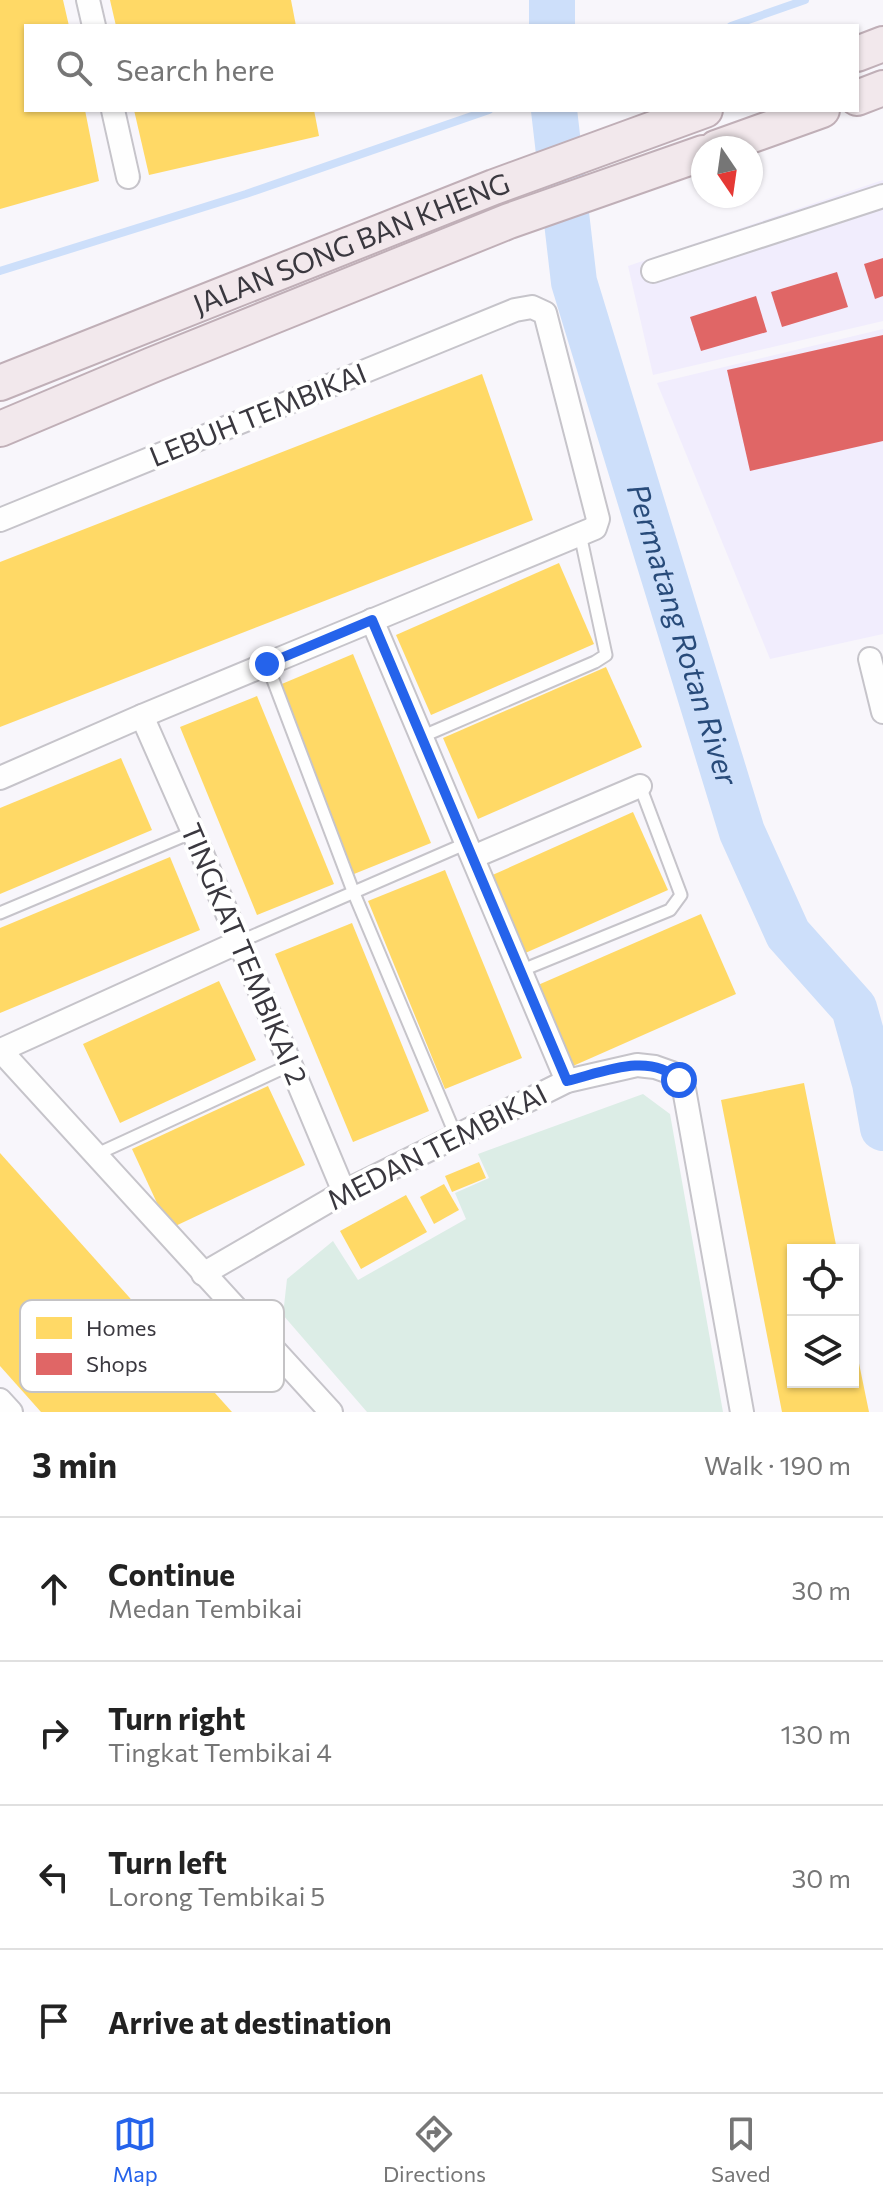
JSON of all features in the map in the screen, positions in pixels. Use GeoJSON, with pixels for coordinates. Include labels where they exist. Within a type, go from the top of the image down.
{"type":"FeatureCollection","features":[{"type":"Feature","properties":{"kind":"main road"},"geometry":{"type":"LineString","coordinates":[[859,53],[883,44]]}},
{"type":"Feature","properties":{"kind":"main road"},"geometry":{"type":"LineString","coordinates":[[859,97],[883,88]]}},
{"type":"Feature","properties":{"kind":"main road","name":"JALAN SONG BAN KHENG"},"geometry":{"type":"LineString","coordinates":[[0,383],[494,187],[700,112]]}},
{"type":"Feature","properties":{"kind":"main road"},"geometry":{"type":"LineString","coordinates":[[749,136],[816,112]]}},
{"type":"Feature","properties":{"kind":"main road","name":"JALAN SONG BAN KHENG"},"geometry":{"type":"LineString","coordinates":[[0,429],[509,221],[691,157]]}},
{"type":"Feature","properties":{"kind":"street"},"geometry":{"type":"LineString","coordinates":[[88,0],[94,24]]}},
{"type":"Feature","properties":{"kind":"street"},"geometry":{"type":"LineString","coordinates":[[113,112],[128,177]]}},
{"type":"Feature","properties":{"kind":"street"},"geometry":{"type":"LineString","coordinates":[[653,271],[883,196]]}},
{"type":"Feature","properties":{"kind":"street","name":"LEBUH TEMBIKAI"},"geometry":{"type":"LineString","coordinates":[[0,520],[515,310],[532,307],[545,313],[596,508],[598,519],[595,528],[580,534]]}},
{"type":"Feature","properties":{"kind":"street"},"geometry":{"type":"LineString","coordinates":[[0,778],[580,534]]}},
{"type":"Feature","properties":{"kind":"street"},"geometry":{"type":"LineString","coordinates":[[372,620],[567,1081]]}},
{"type":"Feature","properties":{"kind":"street"},"geometry":{"type":"LineString","coordinates":[[870,659],[883,712]]}},
{"type":"Feature","properties":{"kind":"street","name":"TINGKAT TEMBIKAI 2"},"geometry":{"type":"LineString","coordinates":[[142,716],[344,1192]]}},
{"type":"Feature","properties":{"kind":"street"},"geometry":{"type":"LineString","coordinates":[[470,850],[640,786]]}},
{"type":"Feature","properties":{"kind":"street"},"geometry":{"type":"LineString","coordinates":[[227,1300],[0,1050],[239,942]]}},
{"type":"Feature","properties":{"kind":"street","name":"MEDAN TEMBIKAI"},"geometry":{"type":"LineString","coordinates":[[203,1274],[344,1192],[567,1081],[637,1065],[655,1067],[672,1073],[684,1089],[742,1412]]}},
{"type":"Feature","properties":{"kind":"street"},"geometry":{"type":"LineString","coordinates":[[284,1361],[331,1412]]}},
{"type":"Feature","properties":{"kind":"street"},"geometry":{"type":"LineString","coordinates":[[0,1400],[11,1412]]}},
{"type":"Feature","properties":{"kind":"lane"},"geometry":{"type":"LineString","coordinates":[[421,737],[606,655],[580,534]]}},
{"type":"Feature","properties":{"kind":"lane"},"geometry":{"type":"LineString","coordinates":[[267,664],[353,891],[456,1136]]}},
{"type":"Feature","properties":{"kind":"lane"},"geometry":{"type":"LineString","coordinates":[[519,972],[670,910],[681,895],[640,786]]}},
{"type":"Feature","properties":{"kind":"lane"},"geometry":{"type":"LineString","coordinates":[[0,913],[193,832]]}},
{"type":"Feature","properties":{"kind":"lane"},"geometry":{"type":"LineString","coordinates":[[239,942],[353,891],[470,850]]}},
{"type":"Feature","properties":{"kind":"lane"},"geometry":{"type":"LineString","coordinates":[[95,1155],[290,1065]]}},
{"type":"Feature","properties":{"kind":"shaded area"},"geometry":{"type":"Polygon","coordinates":[[[883,180],[883,321],[653,375],[628,266],[883,180]]]}},
{"type":"Feature","properties":{"kind":"shaded area"},"geometry":{"type":"Polygon","coordinates":[[[883,329],[883,634],[770,659],[657,383],[883,329]]]}},
{"type":"Feature","properties":{"kind":"shaded area"},"geometry":{"type":"Polygon","coordinates":[[[643,1094],[670,1114],[723,1412],[367,1412],[284,1316],[287,1279],[333,1241],[358,1280],[466,1219],[455,1193],[489,1178],[478,1154],[643,1094]]]}},
{"type":"Feature","properties":{"kind":"building: Homes"},"geometry":{"type":"Polygon","coordinates":[[[0,0],[63,0],[69,24],[24,24],[24,112],[85,112],[99,181],[0,209],[0,0]]]}},
{"type":"Feature","properties":{"kind":"building: Homes"},"geometry":{"type":"Polygon","coordinates":[[[110,0],[291,0],[296,24],[116,24],[110,0]]]}},
{"type":"Feature","properties":{"kind":"building: Homes"},"geometry":{"type":"Polygon","coordinates":[[[134,112],[314,112],[319,136],[149,175],[134,112]]]}},
{"type":"Feature","properties":{"kind":"building: Homes"},"geometry":{"type":"Polygon","coordinates":[[[482,374],[533,520],[0,727],[0,562],[482,374]]]}},
{"type":"Feature","properties":{"kind":"building: Homes"},"geometry":{"type":"Polygon","coordinates":[[[559,563],[594,644],[431,715],[396,635],[559,563]]]}},
{"type":"Feature","properties":{"kind":"building: Homes"},"geometry":{"type":"Polygon","coordinates":[[[353,654],[431,843],[354,874],[277,686],[353,654]]]}},
{"type":"Feature","properties":{"kind":"building: Homes"},"geometry":{"type":"Polygon","coordinates":[[[606,667],[642,747],[478,819],[443,738],[606,667]]]}},
{"type":"Feature","properties":{"kind":"building: Homes"},"geometry":{"type":"Polygon","coordinates":[[[257,696],[334,884],[257,915],[180,727],[257,696]]]}},
{"type":"Feature","properties":{"kind":"building: Homes"},"geometry":{"type":"Polygon","coordinates":[[[121,758],[152,830],[0,894],[0,808],[121,758]]]}},
{"type":"Feature","properties":{"kind":"building: Homes"},"geometry":{"type":"Polygon","coordinates":[[[633,812],[668,890],[523,954],[488,877],[633,812]]]}},
{"type":"Feature","properties":{"kind":"building: Homes"},"geometry":{"type":"Polygon","coordinates":[[[170,857],[200,930],[0,1013],[0,928],[170,857]]]}},
{"type":"Feature","properties":{"kind":"building: Homes"},"geometry":{"type":"Polygon","coordinates":[[[445,870],[522,1058],[445,1089],[368,901],[445,870]]]}},
{"type":"Feature","properties":{"kind":"building: Homes"},"geometry":{"type":"Polygon","coordinates":[[[701,914],[736,994],[573,1066],[538,985],[701,914]]]}},
{"type":"Feature","properties":{"kind":"building: Homes"},"geometry":{"type":"Polygon","coordinates":[[[352,923],[429,1111],[353,1142],[275,954],[352,923]]]}},
{"type":"Feature","properties":{"kind":"building: Homes"},"geometry":{"type":"Polygon","coordinates":[[[219,981],[256,1060],[120,1123],[83,1044],[219,981]]]}},
{"type":"Feature","properties":{"kind":"building: Homes"},"geometry":{"type":"Polygon","coordinates":[[[804,1083],[836,1244],[787,1244],[787,1388],[859,1388],[859,1363],[869,1412],[782,1412],[721,1100],[804,1083]]]}},
{"type":"Feature","properties":{"kind":"building: Homes"},"geometry":{"type":"Polygon","coordinates":[[[268,1086],[305,1165],[169,1229],[132,1149],[268,1086]]]}},
{"type":"Feature","properties":{"kind":"building: Homes"},"geometry":{"type":"Polygon","coordinates":[[[0,1153],[132,1300],[20,1300],[20,1388],[0,1366],[0,1153]]]}},
{"type":"Feature","properties":{"kind":"building: Homes"},"geometry":{"type":"Polygon","coordinates":[[[479,1162],[486,1178],[452,1192],[445,1176],[479,1162]]]}},
{"type":"Feature","properties":{"kind":"building: Homes"},"geometry":{"type":"Polygon","coordinates":[[[444,1184],[459,1210],[434,1224],[420,1197],[444,1184]]]}},
{"type":"Feature","properties":{"kind":"building: Homes"},"geometry":{"type":"Polygon","coordinates":[[[406,1195],[427,1232],[361,1269],[340,1231],[406,1195]]]}},
{"type":"Feature","properties":{"kind":"building: Homes"},"geometry":{"type":"Polygon","coordinates":[[[23,1392],[214,1392],[232,1412],[41,1412],[23,1392]]]}},
{"type":"Feature","properties":{"kind":"building: Shops"},"geometry":{"type":"Polygon","coordinates":[[[883,258],[883,296],[875,299],[864,264],[883,258]]]}},
{"type":"Feature","properties":{"kind":"building: Shops"},"geometry":{"type":"Polygon","coordinates":[[[837,272],[848,307],[782,327],[771,292],[837,272]]]}},
{"type":"Feature","properties":{"kind":"building: Shops"},"geometry":{"type":"Polygon","coordinates":[[[756,296],[767,332],[701,351],[690,317],[756,296]]]}},
{"type":"Feature","properties":{"kind":"building: Shops"},"geometry":{"type":"Polygon","coordinates":[[[883,335],[883,441],[750,471],[727,370],[883,335]]]}},
{"type":"Feature","properties":{"kind":"waterway","name":"Permatang Rotan River"},"geometry":{"type":"LineString","coordinates":[[552,0],[552,24]]}},
{"type":"Feature","properties":{"kind":"waterway"},"geometry":{"type":"LineString","coordinates":[[737,24],[805,0]]}},
{"type":"Feature","properties":{"kind":"waterway"},"geometry":{"type":"LineString","coordinates":[[0,271],[246,194],[483,112]]}},
{"type":"Feature","properties":{"kind":"waterway","name":"Permatang Rotan River"},"geometry":{"type":"LineString","coordinates":[[554,112],[574,282],[742,832],[788,934],[854,1008],[875,1083],[883,1128]]}},
{"type":"Feature","properties":{"kind":"route"},"geometry":{"type":"LineString","coordinates":[[267,664],[372,620],[567,1081],[637,1065],[663,1069],[679,1080]]}}]}
